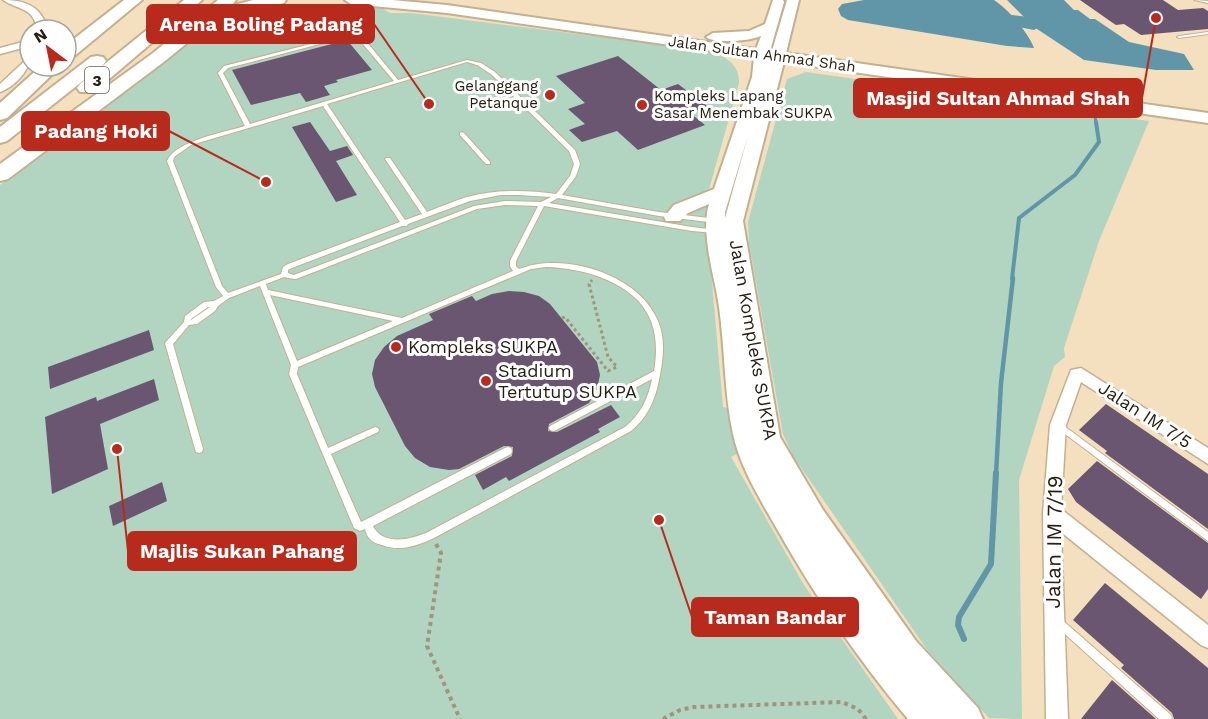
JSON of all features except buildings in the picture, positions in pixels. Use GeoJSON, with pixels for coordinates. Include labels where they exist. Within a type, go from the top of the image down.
{"type":"FeatureCollection","features":[{"type":"Feature","properties":{"kind":"highway"},"geometry":{"type":"LineString","coordinates":[[106,22],[116,8],[117,0]]}},
{"type":"Feature","properties":{"kind":"highway"},"geometry":{"type":"LineString","coordinates":[[78,44],[134,0]]}},
{"type":"Feature","properties":{"kind":"highway","name":"3"},"geometry":{"type":"LineString","coordinates":[[0,137],[173,0]]}},
{"type":"Feature","properties":{"kind":"highway","name":"3"},"geometry":{"type":"LineString","coordinates":[[0,159],[194,0]]}},
{"type":"Feature","properties":{"kind":"highway"},"geometry":{"type":"LineString","coordinates":[[0,174],[192,32],[228,0]]}},
{"type":"Feature","properties":{"kind":"highway"},"geometry":{"type":"LineString","coordinates":[[192,32],[242,6],[278,0]]}},
{"type":"Feature","properties":{"kind":"highway"},"geometry":{"type":"LineString","coordinates":[[0,114],[39,78]]}},
{"type":"Feature","properties":{"kind":"main road","name":"Jalan Sultan Ahmad Shah"},"geometry":{"type":"LineString","coordinates":[[351,0],[447,9],[1208,105]]}},
{"type":"Feature","properties":{"kind":"main road","name":"Jalan Sultan Ahmad Shah"},"geometry":{"type":"LineString","coordinates":[[434,0],[514,7],[705,41]]}},
{"type":"Feature","properties":{"kind":"main road"},"geometry":{"type":"LineString","coordinates":[[772,51],[771,26],[779,0]]}},
{"type":"Feature","properties":{"kind":"main road"},"geometry":{"type":"LineString","coordinates":[[772,51],[787,29],[793,0]]}},
{"type":"Feature","properties":{"kind":"main road"},"geometry":{"type":"LineString","coordinates":[[705,41],[757,34],[771,26]]}},
{"type":"Feature","properties":{"kind":"main road"},"geometry":{"type":"LineString","coordinates":[[787,29],[797,40]]}},
{"type":"Feature","properties":{"kind":"main road"},"geometry":{"type":"LineString","coordinates":[[705,41],[742,60],[765,83],[789,69],[800,66],[848,61]]}},
{"type":"Feature","properties":{"kind":"main road"},"geometry":{"type":"LineString","coordinates":[[819,48],[848,61]]}},
{"type":"Feature","properties":{"kind":"main road","name":"Jalan Kompleks SUKPA"},"geometry":{"type":"LineString","coordinates":[[772,51],[725,226],[746,288],[768,437],[772,448],[814,519],[905,651],[968,719]]}},
{"type":"Feature","properties":{"kind":"main road","name":"Jalan Sultan Ahmad Shah"},"geometry":{"type":"LineString","coordinates":[[848,61],[1208,118]]}},
{"type":"Feature","properties":{"kind":"main road","name":"Jalan Kompleks SUKPA"},"geometry":{"type":"LineString","coordinates":[[765,83],[721,193],[729,309],[745,433],[752,456],[775,501],[816,571],[879,661],[928,719]]}},
{"type":"Feature","properties":{"kind":"main road"},"geometry":{"type":"LineString","coordinates":[[673,217],[681,209],[721,193]]}},
{"type":"Feature","properties":{"kind":"street"},"geometry":{"type":"LineString","coordinates":[[7,0],[31,8],[39,18]]}},
{"type":"Feature","properties":{"kind":"street"},"geometry":{"type":"LineString","coordinates":[[0,51],[18,46]]}},
{"type":"Feature","properties":{"kind":"street"},"geometry":{"type":"LineString","coordinates":[[0,89],[18,74]]}},
{"type":"Feature","properties":{"kind":"street","name":"Jalan IM 7/19"},"geometry":{"type":"LineString","coordinates":[[1057,719],[1052,513],[1058,426],[1076,374],[1081,374]]}},
{"type":"Feature","properties":{"kind":"street","name":"Jalan IM 7/5"},"geometry":{"type":"LineString","coordinates":[[1081,374],[1208,457]]}},
{"type":"Feature","properties":{"kind":"street"},"geometry":{"type":"LineString","coordinates":[[1052,513],[1205,629]]}},
{"type":"Feature","properties":{"kind":"lane"},"geometry":{"type":"LineString","coordinates":[[1196,0],[1208,2]]}},
{"type":"Feature","properties":{"kind":"lane"},"geometry":{"type":"LineString","coordinates":[[1179,37],[1208,33]]}},
{"type":"Feature","properties":{"kind":"lane"},"geometry":{"type":"LineString","coordinates":[[248,126],[220,73],[226,66],[354,34],[359,36],[397,82]]}},
{"type":"Feature","properties":{"kind":"lane"},"geometry":{"type":"LineString","coordinates":[[227,296],[219,287],[170,158],[175,152],[189,144],[461,62],[474,62],[487,69],[574,154],[576,170],[558,196],[542,204],[513,261],[517,272]]}},
{"type":"Feature","properties":{"kind":"lane"},"geometry":{"type":"LineString","coordinates":[[324,104],[410,232]]}},
{"type":"Feature","properties":{"kind":"lane"},"geometry":{"type":"LineString","coordinates":[[462,134],[488,163]]}},
{"type":"Feature","properties":{"kind":"lane"},"geometry":{"type":"LineString","coordinates":[[388,159],[426,214]]}},
{"type":"Feature","properties":{"kind":"lane"},"geometry":{"type":"LineString","coordinates":[[284,275],[285,269],[290,266],[426,214],[468,199],[499,193],[558,196],[725,226]]}},
{"type":"Feature","properties":{"kind":"lane"},"geometry":{"type":"LineString","coordinates":[[199,449],[168,347],[173,336],[187,323],[194,322],[227,296],[284,275],[294,277],[485,205],[542,204],[692,229],[725,226]]}},
{"type":"Feature","properties":{"kind":"lane"},"geometry":{"type":"LineString","coordinates":[[295,365],[537,265],[570,266],[597,273],[632,292],[649,309],[658,329],[660,347],[657,373],[646,410],[628,429],[414,543],[392,544],[373,536],[367,524]]}},
{"type":"Feature","properties":{"kind":"lane"},"geometry":{"type":"LineString","coordinates":[[262,283],[295,365],[293,374],[357,525],[360,527],[367,524],[508,451]]}},
{"type":"Feature","properties":{"kind":"lane"},"geometry":{"type":"LineString","coordinates":[[266,292],[402,320]]}},
{"type":"Feature","properties":{"kind":"lane"},"geometry":{"type":"LineString","coordinates":[[553,428],[657,373]]}},
{"type":"Feature","properties":{"kind":"lane"},"geometry":{"type":"LineString","coordinates":[[1058,426],[1208,537]]}},
{"type":"Feature","properties":{"kind":"lane"},"geometry":{"type":"LineString","coordinates":[[326,453],[375,430]]}},
{"type":"Feature","properties":{"kind":"lane"},"geometry":{"type":"LineString","coordinates":[[1053,617],[1167,719]]}},
{"type":"Feature","properties":{"kind":"path"},"geometry":{"type":"LineString","coordinates":[[562,318],[565,317],[608,371],[617,367],[608,357],[589,284]]}},
{"type":"Feature","properties":{"kind":"path"},"geometry":{"type":"LineString","coordinates":[[431,535],[441,553],[427,646],[460,719]]}},
{"type":"Feature","properties":{"kind":"path"},"geometry":{"type":"LineString","coordinates":[[663,719],[680,710],[694,707],[842,702],[858,709],[866,719]]}},
{"type":"Feature","properties":{"kind":"green space","name":"Kompleks SUKPA"},"geometry":{"type":"Polygon","coordinates":[[[296,4],[380,7],[390,13],[411,13],[706,50],[724,57],[733,65],[739,76],[739,83],[708,193],[706,215],[723,407],[735,410],[740,452],[731,457],[804,585],[898,719],[0,719],[0,185],[216,23],[255,8],[296,4]]]}},
{"type":"Feature","properties":{"kind":"green space"},"geometry":{"type":"Polygon","coordinates":[[[806,72],[1149,121],[1099,241],[1064,348],[1065,357],[1054,366],[1019,480],[1022,719],[989,718],[928,651],[793,456],[783,434],[749,243],[748,222],[787,79],[806,72]]]}},
{"type":"Feature","properties":{"kind":"water"},"geometry":{"type":"Polygon","coordinates":[[[864,0],[994,0],[1017,21],[1034,48],[1007,46],[848,20],[841,16],[838,9],[842,4],[864,0]]]}},
{"type":"Feature","properties":{"kind":"water"},"geometry":{"type":"Polygon","coordinates":[[[1007,0],[1064,0],[1074,10],[1078,10],[1090,19],[1095,19],[1129,42],[1184,54],[1194,70],[1156,70],[1084,60],[1034,27],[1007,0]]]}},
{"type":"Feature","properties":{"kind":"waterway"},"geometry":{"type":"LineString","coordinates":[[1012,18],[1026,19],[1034,27],[1017,24],[1012,18]]}},
{"type":"Feature","properties":{"kind":"waterway"},"geometry":{"type":"LineString","coordinates":[[1095,116],[1096,124]]}},
{"type":"Feature","properties":{"kind":"waterway"},"geometry":{"type":"LineString","coordinates":[[1012,279],[1019,218],[1075,175],[1099,142],[1096,122]]}},
{"type":"Feature","properties":{"kind":"waterway"},"geometry":{"type":"LineString","coordinates":[[996,474],[1001,383],[1013,278]]}},
{"type":"Feature","properties":{"kind":"waterway"},"geometry":{"type":"LineString","coordinates":[[964,639],[958,625],[959,617],[991,564],[996,473]]}},
{"type":"Feature","properties":{"kind":"place","name":"Masjid Sultan Ahmad Shah"},"geometry":{"type":"Point","coordinates":[1156,18]}},
{"type":"Feature","properties":{"kind":"place","name":"Gelanggang Petanque"},"geometry":{"type":"Point","coordinates":[550,95]}},
{"type":"Feature","properties":{"kind":"place","name":"Arena Boling Padang"},"geometry":{"type":"Point","coordinates":[429,104]}},
{"type":"Feature","properties":{"kind":"place","name":"Kompleks Lapang Sasar Menembak SUKPA"},"geometry":{"type":"Point","coordinates":[642,105]}},
{"type":"Feature","properties":{"kind":"place","name":"Padang Hoki"},"geometry":{"type":"Point","coordinates":[266,182]}},
{"type":"Feature","properties":{"kind":"place","name":"Kompleks SUKPA"},"geometry":{"type":"Point","coordinates":[396,347]}},
{"type":"Feature","properties":{"kind":"place","name":"Stadium Tertutup SUKPA"},"geometry":{"type":"Point","coordinates":[486,381]}},
{"type":"Feature","properties":{"kind":"place","name":"Majlis Sukan Pahang"},"geometry":{"type":"Point","coordinates":[117,449]}},
{"type":"Feature","properties":{"kind":"place","name":"Taman Bandar"},"geometry":{"type":"Point","coordinates":[659,520]}}]}
